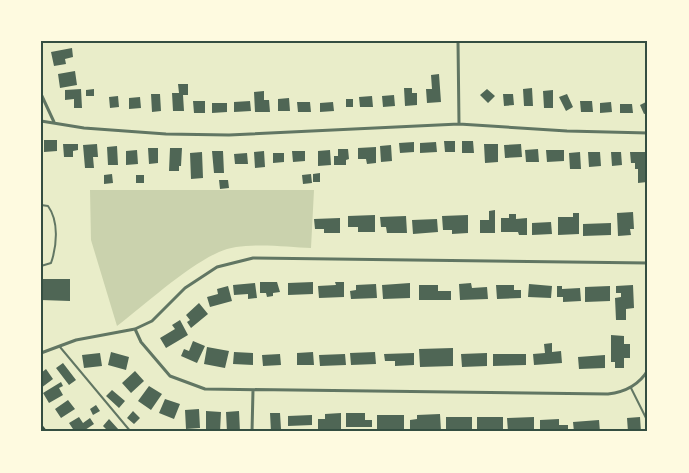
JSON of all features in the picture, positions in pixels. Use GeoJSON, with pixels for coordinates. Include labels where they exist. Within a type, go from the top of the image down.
{"type":"FeatureCollection","features":[{"type":"Feature","properties":{"kind":"main road"},"geometry":{"type":"LineString","coordinates":[[41,427],[45,432]]}},
{"type":"Feature","properties":{"kind":"street"},"geometry":{"type":"LineString","coordinates":[[458,41],[459,124]]}},
{"type":"Feature","properties":{"kind":"street"},"geometry":{"type":"LineString","coordinates":[[41,94],[54,123]]}},
{"type":"Feature","properties":{"kind":"street"},"geometry":{"type":"LineString","coordinates":[[41,121],[84,128],[166,134],[229,135],[459,124],[567,131],[648,133]]}},
{"type":"Feature","properties":{"kind":"street"},"geometry":{"type":"LineString","coordinates":[[41,353],[76,340],[136,329],[152,321],[185,288],[217,267],[253,258],[648,263]]}},
{"type":"Feature","properties":{"kind":"street"},"geometry":{"type":"LineString","coordinates":[[136,329],[141,342],[170,376],[205,389],[599,394],[620,393],[631,388],[643,378],[648,370]]}},
{"type":"Feature","properties":{"kind":"street"},"geometry":{"type":"LineString","coordinates":[[252,390],[252,432]]}},
{"type":"Feature","properties":{"kind":"lane"},"geometry":{"type":"LineString","coordinates":[[41,205],[48,206],[54,214],[55,250],[50,263],[41,266]]}},
{"type":"Feature","properties":{"kind":"lane"},"geometry":{"type":"LineString","coordinates":[[59,345],[131,432]]}},
{"type":"Feature","properties":{"kind":"lane"},"geometry":{"type":"LineString","coordinates":[[631,388],[648,422]]}},
{"type":"Feature","properties":{"kind":"green space"},"geometry":{"type":"Polygon","coordinates":[[[90,190],[314,190],[311,248],[252,246],[219,252],[180,276],[117,326],[91,240],[90,190]]]}},
{"type":"Feature","properties":{"kind":"building"},"geometry":{"type":"Polygon","coordinates":[[[72,48],[73,57],[65,59],[66,64],[54,66],[51,52],[72,48]]]}},
{"type":"Feature","properties":{"kind":"building"},"geometry":{"type":"Polygon","coordinates":[[[75,71],[77,85],[60,88],[58,74],[75,71]]]}},
{"type":"Feature","properties":{"kind":"building"},"geometry":{"type":"Polygon","coordinates":[[[439,74],[441,102],[427,103],[426,89],[432,89],[431,75],[439,74]]]}},
{"type":"Feature","properties":{"kind":"building"},"geometry":{"type":"Polygon","coordinates":[[[178,84],[188,84],[188,95],[183,95],[184,111],[173,111],[172,93],[179,93],[178,84]]]}},
{"type":"Feature","properties":{"kind":"building"},"geometry":{"type":"Polygon","coordinates":[[[404,88],[412,88],[412,93],[417,93],[417,105],[405,106],[404,88]]]}},
{"type":"Feature","properties":{"kind":"building"},"geometry":{"type":"Polygon","coordinates":[[[532,88],[533,106],[524,106],[523,89],[532,88]]]}},
{"type":"Feature","properties":{"kind":"building"},"geometry":{"type":"Polygon","coordinates":[[[81,89],[82,108],[74,108],[74,99],[65,100],[65,90],[81,89]]]}},
{"type":"Feature","properties":{"kind":"building"},"geometry":{"type":"Polygon","coordinates":[[[94,89],[94,96],[86,96],[86,90],[94,89]]]}},
{"type":"Feature","properties":{"kind":"building"},"geometry":{"type":"Polygon","coordinates":[[[487,89],[495,96],[488,103],[480,95],[487,89]]]}},
{"type":"Feature","properties":{"kind":"building"},"geometry":{"type":"Polygon","coordinates":[[[553,90],[553,108],[544,108],[543,91],[553,90]]]}},
{"type":"Feature","properties":{"kind":"building"},"geometry":{"type":"Polygon","coordinates":[[[264,91],[264,100],[269,100],[270,112],[255,112],[254,92],[264,91]]]}},
{"type":"Feature","properties":{"kind":"building"},"geometry":{"type":"Polygon","coordinates":[[[151,94],[160,94],[161,111],[152,112],[151,94]]]}},
{"type":"Feature","properties":{"kind":"building"},"geometry":{"type":"Polygon","coordinates":[[[503,94],[513,94],[514,105],[504,106],[503,94]]]}},
{"type":"Feature","properties":{"kind":"building"},"geometry":{"type":"Polygon","coordinates":[[[567,94],[573,107],[566,111],[559,97],[567,94]]]}},
{"type":"Feature","properties":{"kind":"building"},"geometry":{"type":"Polygon","coordinates":[[[394,95],[395,106],[383,107],[382,96],[394,95]]]}},
{"type":"Feature","properties":{"kind":"building"},"geometry":{"type":"Polygon","coordinates":[[[118,96],[119,107],[110,108],[109,97],[118,96]]]}},
{"type":"Feature","properties":{"kind":"building"},"geometry":{"type":"Polygon","coordinates":[[[372,96],[373,107],[360,107],[359,97],[372,96]]]}},
{"type":"Feature","properties":{"kind":"building"},"geometry":{"type":"Polygon","coordinates":[[[140,97],[141,108],[129,109],[129,98],[140,97]]]}},
{"type":"Feature","properties":{"kind":"building"},"geometry":{"type":"Polygon","coordinates":[[[289,98],[290,111],[278,111],[278,99],[289,98]]]}},
{"type":"Feature","properties":{"kind":"building"},"geometry":{"type":"Polygon","coordinates":[[[346,99],[353,99],[353,107],[346,107],[346,99]]]}},
{"type":"Feature","properties":{"kind":"building"},"geometry":{"type":"Polygon","coordinates":[[[193,101],[205,101],[205,113],[194,113],[193,101]]]}},
{"type":"Feature","properties":{"kind":"building"},"geometry":{"type":"Polygon","coordinates":[[[250,101],[251,111],[234,112],[234,102],[250,101]]]}},
{"type":"Feature","properties":{"kind":"building"},"geometry":{"type":"Polygon","coordinates":[[[580,101],[592,101],[593,112],[581,112],[580,101]]]}},
{"type":"Feature","properties":{"kind":"building"},"geometry":{"type":"Polygon","coordinates":[[[648,101],[648,113],[644,114],[640,105],[648,101]]]}},
{"type":"Feature","properties":{"kind":"building"},"geometry":{"type":"Polygon","coordinates":[[[297,102],[310,102],[311,112],[298,112],[297,102]]]}},
{"type":"Feature","properties":{"kind":"building"},"geometry":{"type":"Polygon","coordinates":[[[333,102],[334,111],[320,112],[320,103],[333,102]]]}},
{"type":"Feature","properties":{"kind":"building"},"geometry":{"type":"Polygon","coordinates":[[[611,102],[612,112],[600,113],[600,103],[611,102]]]}},
{"type":"Feature","properties":{"kind":"building"},"geometry":{"type":"Polygon","coordinates":[[[212,103],[227,103],[227,112],[212,113],[212,103]]]}},
{"type":"Feature","properties":{"kind":"building"},"geometry":{"type":"Polygon","coordinates":[[[620,104],[632,104],[633,113],[620,113],[620,104]]]}},
{"type":"Feature","properties":{"kind":"building"},"geometry":{"type":"Polygon","coordinates":[[[44,140],[57,140],[57,151],[44,152],[44,140]]]}},
{"type":"Feature","properties":{"kind":"building"},"geometry":{"type":"Polygon","coordinates":[[[444,141],[455,141],[455,152],[445,152],[444,141]]]}},
{"type":"Feature","properties":{"kind":"building"},"geometry":{"type":"Polygon","coordinates":[[[462,141],[473,141],[474,153],[462,153],[462,141]]]}},
{"type":"Feature","properties":{"kind":"building"},"geometry":{"type":"Polygon","coordinates":[[[414,142],[414,152],[400,153],[399,143],[414,142]]]}},
{"type":"Feature","properties":{"kind":"building"},"geometry":{"type":"Polygon","coordinates":[[[436,142],[437,152],[420,153],[420,143],[436,142]]]}},
{"type":"Feature","properties":{"kind":"building"},"geometry":{"type":"Polygon","coordinates":[[[63,144],[78,144],[78,150],[73,151],[73,157],[64,157],[63,144]]]}},
{"type":"Feature","properties":{"kind":"building"},"geometry":{"type":"Polygon","coordinates":[[[97,144],[98,157],[93,157],[94,168],[85,168],[83,145],[97,144]]]}},
{"type":"Feature","properties":{"kind":"building"},"geometry":{"type":"Polygon","coordinates":[[[484,144],[498,144],[498,162],[485,163],[484,144]]]}},
{"type":"Feature","properties":{"kind":"building"},"geometry":{"type":"Polygon","coordinates":[[[521,144],[522,157],[505,158],[504,145],[521,144]]]}},
{"type":"Feature","properties":{"kind":"building"},"geometry":{"type":"Polygon","coordinates":[[[391,145],[392,161],[381,162],[380,146],[391,145]]]}},
{"type":"Feature","properties":{"kind":"building"},"geometry":{"type":"Polygon","coordinates":[[[117,146],[118,165],[108,165],[107,147],[117,146]]]}},
{"type":"Feature","properties":{"kind":"building"},"geometry":{"type":"Polygon","coordinates":[[[376,147],[376,163],[367,164],[366,159],[358,159],[358,148],[376,147]]]}},
{"type":"Feature","properties":{"kind":"building"},"geometry":{"type":"Polygon","coordinates":[[[148,148],[158,148],[158,163],[149,164],[148,148]]]}},
{"type":"Feature","properties":{"kind":"building"},"geometry":{"type":"Polygon","coordinates":[[[170,148],[182,148],[179,171],[169,171],[170,148]]]}},
{"type":"Feature","properties":{"kind":"building"},"geometry":{"type":"Polygon","coordinates":[[[338,149],[348,149],[349,159],[346,160],[346,165],[334,165],[334,156],[338,156],[338,149]]]}},
{"type":"Feature","properties":{"kind":"building"},"geometry":{"type":"Polygon","coordinates":[[[538,149],[539,162],[526,162],[525,150],[538,149]]]}},
{"type":"Feature","properties":{"kind":"building"},"geometry":{"type":"Polygon","coordinates":[[[137,150],[138,164],[126,165],[126,151],[137,150]]]}},
{"type":"Feature","properties":{"kind":"building"},"geometry":{"type":"Polygon","coordinates":[[[330,150],[331,165],[318,166],[318,151],[330,150]]]}},
{"type":"Feature","properties":{"kind":"building"},"geometry":{"type":"Polygon","coordinates":[[[546,150],[564,150],[564,161],[547,162],[546,150]]]}},
{"type":"Feature","properties":{"kind":"building"},"geometry":{"type":"Polygon","coordinates":[[[212,151],[223,151],[224,173],[214,173],[212,151]]]}},
{"type":"Feature","properties":{"kind":"building"},"geometry":{"type":"Polygon","coordinates":[[[264,151],[265,167],[255,168],[254,152],[264,151]]]}},
{"type":"Feature","properties":{"kind":"building"},"geometry":{"type":"Polygon","coordinates":[[[292,151],[305,151],[305,161],[293,162],[292,151]]]}},
{"type":"Feature","properties":{"kind":"building"},"geometry":{"type":"Polygon","coordinates":[[[202,152],[203,178],[191,179],[190,153],[202,152]]]}},
{"type":"Feature","properties":{"kind":"building"},"geometry":{"type":"Polygon","coordinates":[[[580,152],[581,169],[570,169],[569,153],[580,152]]]}},
{"type":"Feature","properties":{"kind":"building"},"geometry":{"type":"Polygon","coordinates":[[[588,152],[600,152],[601,166],[589,167],[588,152]]]}},
{"type":"Feature","properties":{"kind":"building"},"geometry":{"type":"Polygon","coordinates":[[[611,152],[621,152],[622,165],[612,166],[611,152]]]}},
{"type":"Feature","properties":{"kind":"building"},"geometry":{"type":"Polygon","coordinates":[[[630,152],[645,152],[647,182],[638,183],[638,169],[635,169],[635,163],[631,163],[630,152]]]}},
{"type":"Feature","properties":{"kind":"building"},"geometry":{"type":"Polygon","coordinates":[[[247,153],[248,164],[235,164],[234,154],[247,153]]]}},
{"type":"Feature","properties":{"kind":"building"},"geometry":{"type":"Polygon","coordinates":[[[273,153],[284,153],[284,162],[273,163],[273,153]]]}},
{"type":"Feature","properties":{"kind":"building"},"geometry":{"type":"Polygon","coordinates":[[[320,173],[320,182],[313,182],[313,174],[320,173]]]}},
{"type":"Feature","properties":{"kind":"building"},"geometry":{"type":"Polygon","coordinates":[[[112,174],[113,183],[104,184],[104,175],[112,174]]]}},
{"type":"Feature","properties":{"kind":"building"},"geometry":{"type":"Polygon","coordinates":[[[311,174],[312,183],[303,184],[302,175],[311,174]]]}},
{"type":"Feature","properties":{"kind":"building"},"geometry":{"type":"Polygon","coordinates":[[[136,175],[144,175],[144,183],[136,183],[136,175]]]}},
{"type":"Feature","properties":{"kind":"building"},"geometry":{"type":"Polygon","coordinates":[[[219,180],[228,180],[229,188],[220,189],[219,180]]]}},
{"type":"Feature","properties":{"kind":"building"},"geometry":{"type":"Polygon","coordinates":[[[495,210],[495,233],[480,233],[480,220],[489,220],[489,211],[495,210]]]}},
{"type":"Feature","properties":{"kind":"building"},"geometry":{"type":"Polygon","coordinates":[[[633,212],[634,229],[630,229],[631,235],[618,236],[617,213],[633,212]]]}},
{"type":"Feature","properties":{"kind":"building"},"geometry":{"type":"Polygon","coordinates":[[[573,213],[579,213],[579,234],[558,235],[558,217],[573,217],[573,213]]]}},
{"type":"Feature","properties":{"kind":"building"},"geometry":{"type":"Polygon","coordinates":[[[509,214],[516,214],[516,219],[527,218],[527,235],[519,235],[518,232],[501,232],[501,218],[509,218],[509,214]]]}},
{"type":"Feature","properties":{"kind":"building"},"geometry":{"type":"Polygon","coordinates":[[[375,215],[375,232],[358,232],[358,227],[348,227],[348,216],[375,215]]]}},
{"type":"Feature","properties":{"kind":"building"},"geometry":{"type":"Polygon","coordinates":[[[468,215],[468,233],[452,234],[452,230],[443,230],[442,216],[468,215]]]}},
{"type":"Feature","properties":{"kind":"building"},"geometry":{"type":"Polygon","coordinates":[[[406,216],[407,233],[387,233],[386,227],[381,227],[380,217],[406,216]]]}},
{"type":"Feature","properties":{"kind":"building"},"geometry":{"type":"Polygon","coordinates":[[[340,218],[340,233],[324,233],[324,229],[315,229],[314,219],[340,218]]]}},
{"type":"Feature","properties":{"kind":"building"},"geometry":{"type":"Polygon","coordinates":[[[437,219],[438,232],[413,234],[412,220],[437,219]]]}},
{"type":"Feature","properties":{"kind":"building"},"geometry":{"type":"Polygon","coordinates":[[[551,222],[552,234],[532,235],[532,223],[551,222]]]}},
{"type":"Feature","properties":{"kind":"building"},"geometry":{"type":"Polygon","coordinates":[[[611,223],[611,235],[583,236],[583,224],[611,223]]]}},
{"type":"Feature","properties":{"kind":"building"},"geometry":{"type":"Polygon","coordinates":[[[41,279],[70,279],[70,301],[41,300],[41,279]]]}},
{"type":"Feature","properties":{"kind":"building"},"geometry":{"type":"Polygon","coordinates":[[[260,282],[277,282],[280,292],[273,293],[273,296],[267,297],[266,293],[260,293],[260,282]]]}},
{"type":"Feature","properties":{"kind":"building"},"geometry":{"type":"Polygon","coordinates":[[[313,282],[313,294],[288,295],[288,283],[313,282]]]}},
{"type":"Feature","properties":{"kind":"building"},"geometry":{"type":"Polygon","coordinates":[[[335,282],[344,282],[344,297],[319,298],[318,286],[336,285],[335,282]]]}},
{"type":"Feature","properties":{"kind":"building"},"geometry":{"type":"Polygon","coordinates":[[[255,283],[257,298],[248,299],[248,294],[234,295],[233,285],[255,283]]]}},
{"type":"Feature","properties":{"kind":"building"},"geometry":{"type":"Polygon","coordinates":[[[410,283],[410,298],[383,299],[382,285],[410,283]]]}},
{"type":"Feature","properties":{"kind":"building"},"geometry":{"type":"Polygon","coordinates":[[[471,283],[472,288],[487,287],[488,299],[460,300],[459,284],[471,283]]]}},
{"type":"Feature","properties":{"kind":"building"},"geometry":{"type":"Polygon","coordinates":[[[376,284],[377,298],[351,299],[350,291],[356,290],[356,285],[376,284]]]}},
{"type":"Feature","properties":{"kind":"building"},"geometry":{"type":"Polygon","coordinates":[[[529,284],[552,286],[551,298],[528,297],[529,284]]]}},
{"type":"Feature","properties":{"kind":"building"},"geometry":{"type":"Polygon","coordinates":[[[419,285],[438,285],[438,291],[451,291],[451,300],[419,300],[419,285]]]}},
{"type":"Feature","properties":{"kind":"building"},"geometry":{"type":"Polygon","coordinates":[[[496,285],[514,285],[514,290],[521,290],[521,298],[497,299],[496,285]]]}},
{"type":"Feature","properties":{"kind":"building"},"geometry":{"type":"Polygon","coordinates":[[[633,285],[634,308],[626,309],[626,320],[616,320],[615,298],[621,297],[621,293],[616,293],[616,286],[633,285]]]}},
{"type":"Feature","properties":{"kind":"building"},"geometry":{"type":"Polygon","coordinates":[[[228,286],[232,301],[210,307],[207,297],[218,294],[217,289],[228,286]]]}},
{"type":"Feature","properties":{"kind":"building"},"geometry":{"type":"Polygon","coordinates":[[[557,286],[562,286],[562,289],[580,288],[581,301],[563,302],[563,297],[557,297],[557,286]]]}},
{"type":"Feature","properties":{"kind":"building"},"geometry":{"type":"Polygon","coordinates":[[[610,286],[610,301],[585,302],[585,287],[610,286]]]}},
{"type":"Feature","properties":{"kind":"building"},"geometry":{"type":"Polygon","coordinates":[[[199,303],[208,314],[191,328],[187,322],[190,320],[186,315],[199,303]]]}},
{"type":"Feature","properties":{"kind":"building"},"geometry":{"type":"Polygon","coordinates":[[[180,320],[188,335],[166,348],[160,338],[175,329],[172,325],[180,320]]]}},
{"type":"Feature","properties":{"kind":"building"},"geometry":{"type":"Polygon","coordinates":[[[611,335],[624,336],[624,344],[630,344],[630,358],[624,358],[624,368],[615,368],[615,362],[611,362],[611,335]]]}},
{"type":"Feature","properties":{"kind":"building"},"geometry":{"type":"Polygon","coordinates":[[[193,341],[205,346],[197,363],[181,356],[184,349],[189,351],[193,341]]]}},
{"type":"Feature","properties":{"kind":"building"},"geometry":{"type":"Polygon","coordinates":[[[552,343],[552,352],[561,351],[562,363],[534,365],[533,354],[545,353],[544,344],[552,343]]]}},
{"type":"Feature","properties":{"kind":"building"},"geometry":{"type":"Polygon","coordinates":[[[207,347],[229,351],[225,368],[204,364],[207,347]]]}},
{"type":"Feature","properties":{"kind":"building"},"geometry":{"type":"Polygon","coordinates":[[[453,348],[453,366],[420,367],[419,349],[453,348]]]}},
{"type":"Feature","properties":{"kind":"building"},"geometry":{"type":"Polygon","coordinates":[[[111,352],[129,357],[126,370],[108,365],[111,352]]]}},
{"type":"Feature","properties":{"kind":"building"},"geometry":{"type":"Polygon","coordinates":[[[234,352],[253,353],[253,365],[233,364],[234,352]]]}},
{"type":"Feature","properties":{"kind":"building"},"geometry":{"type":"Polygon","coordinates":[[[313,352],[314,365],[297,365],[297,353],[313,352]]]}},
{"type":"Feature","properties":{"kind":"building"},"geometry":{"type":"Polygon","coordinates":[[[375,352],[376,364],[351,365],[350,353],[375,352]]]}},
{"type":"Feature","properties":{"kind":"building"},"geometry":{"type":"Polygon","coordinates":[[[100,353],[102,366],[84,368],[82,355],[100,353]]]}},
{"type":"Feature","properties":{"kind":"building"},"geometry":{"type":"Polygon","coordinates":[[[414,353],[414,365],[395,366],[395,361],[385,361],[384,354],[414,353]]]}},
{"type":"Feature","properties":{"kind":"building"},"geometry":{"type":"Polygon","coordinates":[[[487,353],[487,366],[462,367],[461,354],[487,353]]]}},
{"type":"Feature","properties":{"kind":"building"},"geometry":{"type":"Polygon","coordinates":[[[280,354],[281,365],[263,366],[262,355],[280,354]]]}},
{"type":"Feature","properties":{"kind":"building"},"geometry":{"type":"Polygon","coordinates":[[[345,354],[346,365],[320,366],[319,355],[345,354]]]}},
{"type":"Feature","properties":{"kind":"building"},"geometry":{"type":"Polygon","coordinates":[[[493,354],[526,354],[526,365],[493,366],[493,354]]]}},
{"type":"Feature","properties":{"kind":"building"},"geometry":{"type":"Polygon","coordinates":[[[605,355],[605,368],[579,369],[578,357],[605,355]]]}},
{"type":"Feature","properties":{"kind":"building"},"geometry":{"type":"Polygon","coordinates":[[[63,363],[76,380],[69,385],[56,368],[63,363]]]}},
{"type":"Feature","properties":{"kind":"building"},"geometry":{"type":"Polygon","coordinates":[[[46,369],[53,379],[41,388],[41,373],[46,369]]]}},
{"type":"Feature","properties":{"kind":"building"},"geometry":{"type":"Polygon","coordinates":[[[135,371],[144,381],[131,393],[122,383],[135,371]]]}},
{"type":"Feature","properties":{"kind":"building"},"geometry":{"type":"Polygon","coordinates":[[[61,382],[63,386],[59,388],[63,395],[49,403],[43,393],[61,382]]]}},
{"type":"Feature","properties":{"kind":"building"},"geometry":{"type":"Polygon","coordinates":[[[149,386],[162,394],[151,410],[138,401],[149,386]]]}},
{"type":"Feature","properties":{"kind":"building"},"geometry":{"type":"Polygon","coordinates":[[[112,390],[125,401],[119,408],[106,396],[112,390]]]}},
{"type":"Feature","properties":{"kind":"building"},"geometry":{"type":"Polygon","coordinates":[[[165,399],[180,404],[174,419],[159,413],[165,399]]]}},
{"type":"Feature","properties":{"kind":"building"},"geometry":{"type":"Polygon","coordinates":[[[68,400],[75,409],[61,418],[55,409],[68,400]]]}},
{"type":"Feature","properties":{"kind":"building"},"geometry":{"type":"Polygon","coordinates":[[[96,405],[100,411],[93,415],[90,409],[96,405]]]}},
{"type":"Feature","properties":{"kind":"building"},"geometry":{"type":"Polygon","coordinates":[[[199,409],[200,428],[186,429],[185,410],[199,409]]]}},
{"type":"Feature","properties":{"kind":"building"},"geometry":{"type":"Polygon","coordinates":[[[133,411],[140,418],[134,424],[127,418],[133,411]]]}},
{"type":"Feature","properties":{"kind":"building"},"geometry":{"type":"Polygon","coordinates":[[[206,411],[221,412],[220,432],[206,432],[206,411]]]}},
{"type":"Feature","properties":{"kind":"building"},"geometry":{"type":"Polygon","coordinates":[[[239,411],[240,432],[227,432],[226,412],[239,411]]]}},
{"type":"Feature","properties":{"kind":"building"},"geometry":{"type":"Polygon","coordinates":[[[270,413],[280,413],[281,429],[279,432],[271,432],[270,413]]]}},
{"type":"Feature","properties":{"kind":"building"},"geometry":{"type":"Polygon","coordinates":[[[341,413],[341,429],[318,430],[318,419],[325,419],[325,414],[341,413]]]}},
{"type":"Feature","properties":{"kind":"building"},"geometry":{"type":"Polygon","coordinates":[[[346,413],[365,413],[365,420],[372,420],[372,427],[346,427],[346,413]]]}},
{"type":"Feature","properties":{"kind":"building"},"geometry":{"type":"Polygon","coordinates":[[[440,414],[441,431],[410,431],[410,420],[417,419],[417,415],[440,414]]]}},
{"type":"Feature","properties":{"kind":"building"},"geometry":{"type":"Polygon","coordinates":[[[312,415],[312,425],[288,426],[288,416],[312,415]]]}},
{"type":"Feature","properties":{"kind":"building"},"geometry":{"type":"Polygon","coordinates":[[[377,415],[404,415],[404,431],[377,432],[377,415]]]}},
{"type":"Feature","properties":{"kind":"building"},"geometry":{"type":"Polygon","coordinates":[[[79,417],[83,423],[90,418],[94,424],[82,432],[75,432],[69,423],[79,417]]]}},
{"type":"Feature","properties":{"kind":"building"},"geometry":{"type":"Polygon","coordinates":[[[446,417],[472,417],[472,430],[446,432],[446,417]]]}},
{"type":"Feature","properties":{"kind":"building"},"geometry":{"type":"Polygon","coordinates":[[[477,417],[503,417],[503,432],[477,432],[477,417]]]}},
{"type":"Feature","properties":{"kind":"building"},"geometry":{"type":"Polygon","coordinates":[[[534,417],[534,431],[508,432],[507,418],[534,417]]]}},
{"type":"Feature","properties":{"kind":"building"},"geometry":{"type":"Polygon","coordinates":[[[640,417],[641,432],[628,432],[627,418],[640,417]]]}},
{"type":"Feature","properties":{"kind":"building"},"geometry":{"type":"Polygon","coordinates":[[[109,419],[119,430],[117,432],[109,432],[103,426],[109,419]]]}},
{"type":"Feature","properties":{"kind":"building"},"geometry":{"type":"Polygon","coordinates":[[[559,419],[559,425],[568,425],[568,432],[540,432],[540,420],[559,419]]]}},
{"type":"Feature","properties":{"kind":"building"},"geometry":{"type":"Polygon","coordinates":[[[599,420],[600,432],[574,432],[573,422],[599,420]]]}}]}
